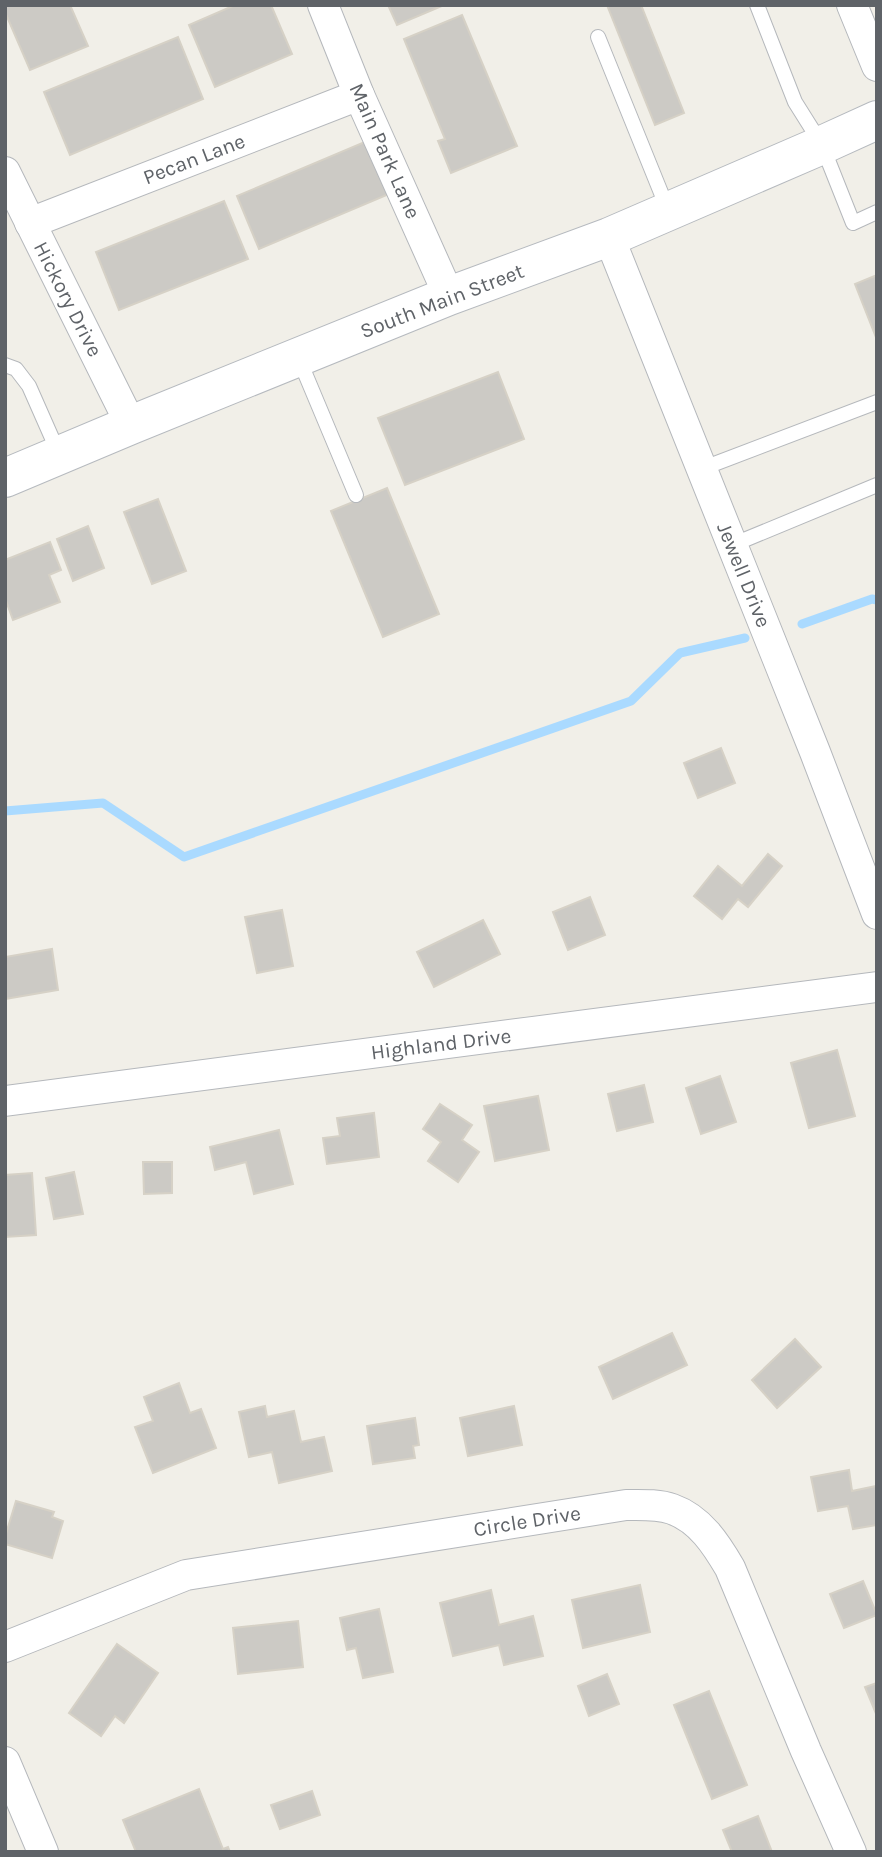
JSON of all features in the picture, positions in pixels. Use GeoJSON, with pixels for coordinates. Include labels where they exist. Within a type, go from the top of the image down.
{"type":"FeatureCollection","features":[{"type":"Feature","properties":{"kind":"main road","name":"South Main Street"},"geometry":{"type":"LineString","coordinates":[[5,478],[449,296],[609,237],[877,120]]}},
{"type":"Feature","properties":{"kind":"street","name":"Main Park Lane"},"geometry":{"type":"LineString","coordinates":[[323,5],[359,95],[449,296]]}},
{"type":"Feature","properties":{"kind":"street"},"geometry":{"type":"LineString","coordinates":[[852,5],[877,66]]}},
{"type":"Feature","properties":{"kind":"street","name":"Pecan Lane"},"geometry":{"type":"LineString","coordinates":[[30,223],[359,95]]}},
{"type":"Feature","properties":{"kind":"street","name":"Hickory Drive"},"geometry":{"type":"LineString","coordinates":[[5,172],[131,425]]}},
{"type":"Feature","properties":{"kind":"street","name":"Jewell Drive"},"geometry":{"type":"LineString","coordinates":[[609,237],[810,739],[877,914]]}},
{"type":"Feature","properties":{"kind":"street","name":"Highland Drive"},"geometry":{"type":"LineString","coordinates":[[5,1101],[877,988]]}},
{"type":"Feature","properties":{"kind":"street","name":"Circle Drive"},"geometry":{"type":"LineString","coordinates":[[5,1647],[186,1575],[626,1505],[650,1505],[671,1509],[694,1522],[714,1540],[730,1568],[851,1852]]}},
{"type":"Feature","properties":{"kind":"street"},"geometry":{"type":"LineString","coordinates":[[5,1762],[43,1852]]}},
{"type":"Feature","properties":{"kind":"lane"},"geometry":{"type":"LineString","coordinates":[[757,5],[794,102],[822,145],[853,223],[877,212]]}},
{"type":"Feature","properties":{"kind":"lane"},"geometry":{"type":"LineString","coordinates":[[598,37],[668,211]]}},
{"type":"Feature","properties":{"kind":"lane"},"geometry":{"type":"LineString","coordinates":[[298,357],[356,495]]}},
{"type":"Feature","properties":{"kind":"lane"},"geometry":{"type":"LineString","coordinates":[[5,365],[16,369],[29,386],[60,455]]}},
{"type":"Feature","properties":{"kind":"lane"},"geometry":{"type":"LineString","coordinates":[[701,469],[877,402]]}},
{"type":"Feature","properties":{"kind":"lane"},"geometry":{"type":"LineString","coordinates":[[732,545],[877,485]]}},
{"type":"Feature","properties":{"kind":"building"},"geometry":{"type":"Polygon","coordinates":[[[5,5],[70,5],[88,46],[30,70],[5,12],[5,5]]]}},
{"type":"Feature","properties":{"kind":"building"},"geometry":{"type":"Polygon","coordinates":[[[235,5],[271,5],[292,54],[215,87],[189,25],[235,5]]]}},
{"type":"Feature","properties":{"kind":"building"},"geometry":{"type":"Polygon","coordinates":[[[388,5],[444,5],[397,25],[388,5]]]}},
{"type":"Feature","properties":{"kind":"building"},"geometry":{"type":"Polygon","coordinates":[[[607,5],[641,5],[684,113],[655,125],[607,5]]]}},
{"type":"Feature","properties":{"kind":"building"},"geometry":{"type":"Polygon","coordinates":[[[462,15],[517,146],[451,173],[438,141],[445,139],[404,39],[462,15]]]}},
{"type":"Feature","properties":{"kind":"building"},"geometry":{"type":"Polygon","coordinates":[[[178,37],[203,99],[70,155],[44,92],[178,37]]]}},
{"type":"Feature","properties":{"kind":"building"},"geometry":{"type":"Polygon","coordinates":[[[367,141],[389,194],[259,249],[237,196],[367,141]]]}},
{"type":"Feature","properties":{"kind":"building"},"geometry":{"type":"Polygon","coordinates":[[[224,201],[248,259],[119,310],[96,252],[224,201]]]}},
{"type":"Feature","properties":{"kind":"building"},"geometry":{"type":"Polygon","coordinates":[[[877,275],[877,340],[855,284],[877,275]]]}},
{"type":"Feature","properties":{"kind":"building"},"geometry":{"type":"Polygon","coordinates":[[[498,372],[524,439],[405,485],[378,418],[498,372]]]}},
{"type":"Feature","properties":{"kind":"building"},"geometry":{"type":"Polygon","coordinates":[[[387,488],[439,614],[383,637],[331,511],[387,488]]]}},
{"type":"Feature","properties":{"kind":"building"},"geometry":{"type":"Polygon","coordinates":[[[158,499],[186,571],[152,584],[124,512],[158,499]]]}},
{"type":"Feature","properties":{"kind":"building"},"geometry":{"type":"Polygon","coordinates":[[[88,526],[104,568],[73,581],[57,539],[88,526]]]}},
{"type":"Feature","properties":{"kind":"building"},"geometry":{"type":"Polygon","coordinates":[[[50,542],[61,570],[49,575],[60,602],[13,620],[5,598],[5,560],[50,542]]]}},
{"type":"Feature","properties":{"kind":"building"},"geometry":{"type":"Polygon","coordinates":[[[721,748],[735,783],[698,798],[684,763],[721,748]]]}},
{"type":"Feature","properties":{"kind":"building"},"geometry":{"type":"Polygon","coordinates":[[[768,854],[782,866],[748,907],[738,899],[722,919],[694,896],[718,866],[742,886],[768,854]]]}},
{"type":"Feature","properties":{"kind":"building"},"geometry":{"type":"Polygon","coordinates":[[[590,897],[605,935],[568,950],[553,912],[590,897]]]}},
{"type":"Feature","properties":{"kind":"building"},"geometry":{"type":"Polygon","coordinates":[[[282,910],[293,966],[257,973],[245,917],[282,910]]]}},
{"type":"Feature","properties":{"kind":"building"},"geometry":{"type":"Polygon","coordinates":[[[483,920],[500,954],[434,987],[417,952],[483,920]]]}},
{"type":"Feature","properties":{"kind":"building"},"geometry":{"type":"Polygon","coordinates":[[[52,949],[58,990],[5,999],[5,957],[52,949]]]}},
{"type":"Feature","properties":{"kind":"building"},"geometry":{"type":"Polygon","coordinates":[[[837,1050],[855,1116],[809,1128],[791,1063],[837,1050]]]}},
{"type":"Feature","properties":{"kind":"building"},"geometry":{"type":"Polygon","coordinates":[[[720,1076],[736,1122],[701,1134],[686,1088],[720,1076]]]}},
{"type":"Feature","properties":{"kind":"building"},"geometry":{"type":"Polygon","coordinates":[[[644,1085],[653,1122],[617,1131],[608,1094],[644,1085]]]}},
{"type":"Feature","properties":{"kind":"building"},"geometry":{"type":"Polygon","coordinates":[[[538,1096],[549,1150],[495,1161],[484,1106],[538,1096]]]}},
{"type":"Feature","properties":{"kind":"building"},"geometry":{"type":"Polygon","coordinates":[[[440,1104],[472,1125],[462,1140],[479,1152],[458,1182],[428,1161],[441,1142],[423,1129],[440,1104]]]}},
{"type":"Feature","properties":{"kind":"building"},"geometry":{"type":"Polygon","coordinates":[[[374,1113],[379,1157],[327,1164],[323,1138],[340,1136],[337,1118],[374,1113]]]}},
{"type":"Feature","properties":{"kind":"building"},"geometry":{"type":"Polygon","coordinates":[[[279,1130],[293,1184],[254,1194],[246,1162],[215,1170],[210,1147],[279,1130]]]}},
{"type":"Feature","properties":{"kind":"building"},"geometry":{"type":"Polygon","coordinates":[[[143,1162],[172,1162],[172,1193],[144,1194],[143,1162]]]}},
{"type":"Feature","properties":{"kind":"building"},"geometry":{"type":"Polygon","coordinates":[[[74,1172],[83,1214],[54,1219],[46,1178],[74,1172]]]}},
{"type":"Feature","properties":{"kind":"building"},"geometry":{"type":"Polygon","coordinates":[[[32,1173],[36,1235],[5,1237],[5,1175],[32,1173]]]}},
{"type":"Feature","properties":{"kind":"building"},"geometry":{"type":"Polygon","coordinates":[[[672,1333],[687,1365],[613,1399],[599,1367],[672,1333]]]}},
{"type":"Feature","properties":{"kind":"building"},"geometry":{"type":"Polygon","coordinates":[[[795,1339],[821,1367],[777,1408],[752,1380],[795,1339]]]}},
{"type":"Feature","properties":{"kind":"building"},"geometry":{"type":"Polygon","coordinates":[[[179,1383],[190,1413],[201,1409],[216,1448],[153,1473],[135,1427],[153,1421],[144,1397],[179,1383]]]}},
{"type":"Feature","properties":{"kind":"building"},"geometry":{"type":"Polygon","coordinates":[[[265,1406],[267,1417],[294,1411],[301,1442],[324,1437],[332,1471],[279,1483],[272,1452],[249,1457],[239,1412],[265,1406]]]}},
{"type":"Feature","properties":{"kind":"building"},"geometry":{"type":"Polygon","coordinates":[[[514,1406],[522,1445],[468,1456],[460,1418],[514,1406]]]}},
{"type":"Feature","properties":{"kind":"building"},"geometry":{"type":"Polygon","coordinates":[[[415,1418],[419,1445],[413,1446],[415,1458],[373,1464],[367,1426],[415,1418]]]}},
{"type":"Feature","properties":{"kind":"building"},"geometry":{"type":"Polygon","coordinates":[[[849,1470],[852,1491],[876,1486],[877,1525],[853,1529],[848,1506],[818,1511],[811,1477],[849,1470]]]}},
{"type":"Feature","properties":{"kind":"building"},"geometry":{"type":"Polygon","coordinates":[[[16,1501],[54,1512],[52,1517],[63,1521],[52,1558],[5,1544],[16,1501]]]}},
{"type":"Feature","properties":{"kind":"building"},"geometry":{"type":"Polygon","coordinates":[[[863,1581],[877,1615],[844,1628],[830,1594],[863,1581]]]}},
{"type":"Feature","properties":{"kind":"building"},"geometry":{"type":"Polygon","coordinates":[[[640,1585],[650,1632],[583,1648],[572,1600],[640,1585]]]}},
{"type":"Feature","properties":{"kind":"building"},"geometry":{"type":"Polygon","coordinates":[[[491,1590],[499,1625],[533,1616],[543,1656],[504,1665],[499,1645],[453,1656],[440,1603],[491,1590]]]}},
{"type":"Feature","properties":{"kind":"building"},"geometry":{"type":"Polygon","coordinates":[[[379,1609],[393,1672],[363,1678],[356,1648],[347,1650],[340,1618],[379,1609]]]}},
{"type":"Feature","properties":{"kind":"building"},"geometry":{"type":"Polygon","coordinates":[[[298,1621],[303,1667],[238,1674],[233,1628],[298,1621]]]}},
{"type":"Feature","properties":{"kind":"building"},"geometry":{"type":"Polygon","coordinates":[[[117,1644],[158,1673],[124,1723],[115,1716],[101,1736],[69,1713],[117,1644]]]}},
{"type":"Feature","properties":{"kind":"building"},"geometry":{"type":"Polygon","coordinates":[[[607,1674],[619,1704],[589,1716],[578,1686],[607,1674]]]}},
{"type":"Feature","properties":{"kind":"building"},"geometry":{"type":"Polygon","coordinates":[[[877,1683],[877,1716],[865,1687],[877,1683]]]}},
{"type":"Feature","properties":{"kind":"building"},"geometry":{"type":"Polygon","coordinates":[[[709,1691],[747,1785],[712,1799],[674,1705],[709,1691]]]}},
{"type":"Feature","properties":{"kind":"building"},"geometry":{"type":"Polygon","coordinates":[[[199,1789],[223,1849],[228,1847],[230,1852],[136,1852],[123,1820],[199,1789]]]}},
{"type":"Feature","properties":{"kind":"building"},"geometry":{"type":"Polygon","coordinates":[[[312,1791],[320,1815],[280,1829],[271,1805],[312,1791]]]}},
{"type":"Feature","properties":{"kind":"building"},"geometry":{"type":"Polygon","coordinates":[[[758,1816],[772,1852],[732,1852],[723,1830],[758,1816]]]}},
{"type":"Feature","properties":{"kind":"waterway"},"geometry":{"type":"LineString","coordinates":[[802,624],[872,599],[877,600]]}},
{"type":"Feature","properties":{"kind":"waterway"},"geometry":{"type":"LineString","coordinates":[[5,811],[103,803],[184,857],[631,701],[680,653],[745,638]]}}]}
